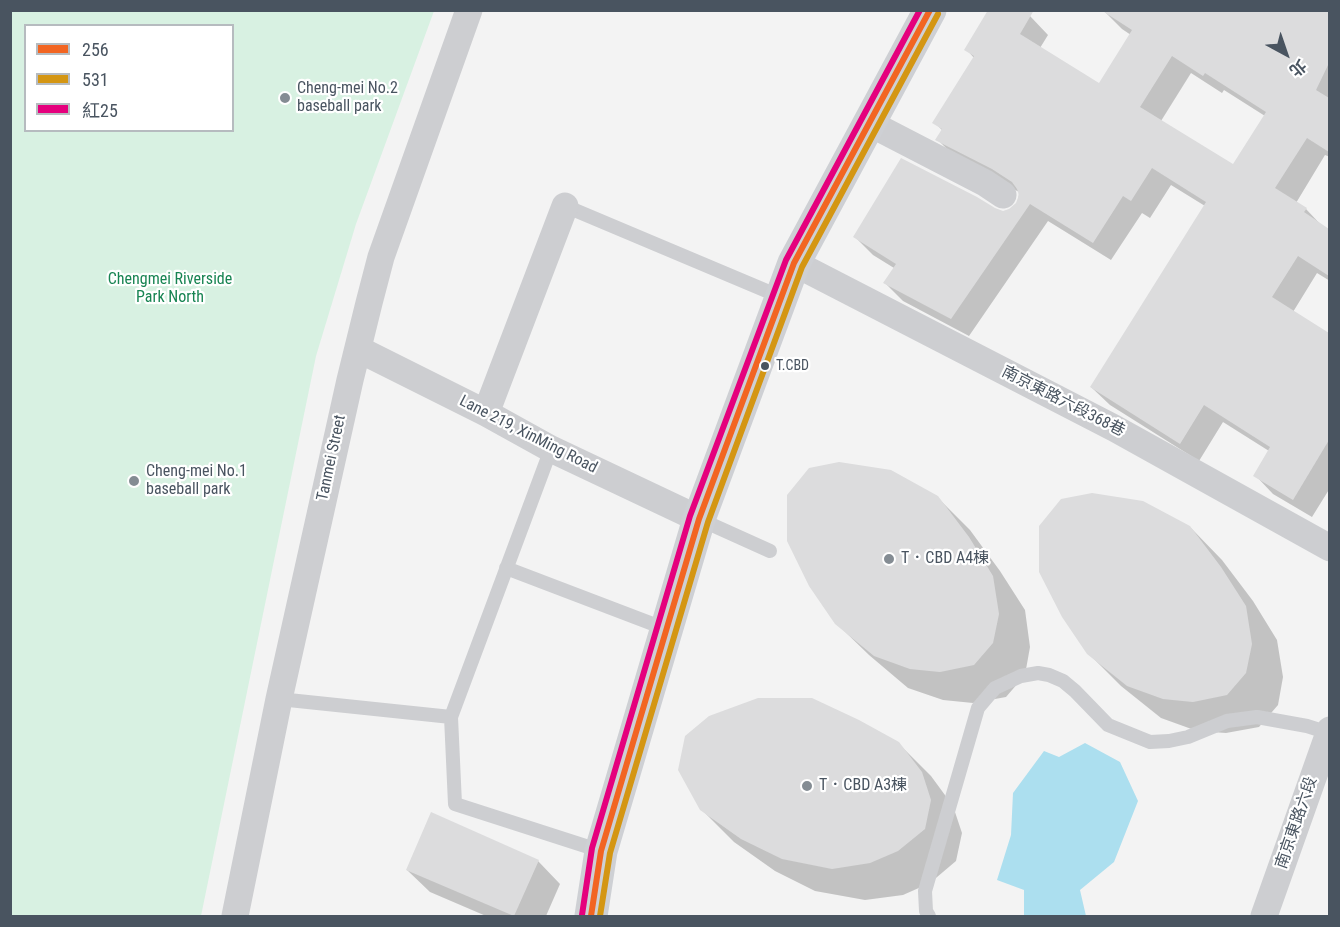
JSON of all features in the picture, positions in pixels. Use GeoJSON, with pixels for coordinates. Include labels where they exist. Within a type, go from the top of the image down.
{"type":"FeatureCollection","features":[{"type":"Feature","properties":{"kind":"street","name":"Tanmei Street"},"geometry":{"type":"LineString","coordinates":[[235,916],[279,699],[350,380],[381,257],[469,10]]}},
{"type":"Feature","properties":{"kind":"street"},"geometry":{"type":"LineString","coordinates":[[591,916],[601,851],[699,519],[781,297],[794,263],[930,10]]}},
{"type":"Feature","properties":{"kind":"street"},"geometry":{"type":"LineString","coordinates":[[869,123],[985,183],[1003,195]]}},
{"type":"Feature","properties":{"kind":"street"},"geometry":{"type":"LineString","coordinates":[[486,413],[565,206]]}},
{"type":"Feature","properties":{"kind":"street","name":"南京東路六段368巷"},"geometry":{"type":"LineString","coordinates":[[794,263],[1114,428],[1329,548]]}},
{"type":"Feature","properties":{"kind":"street","name":"Lane 219, XinMing Road"},"geometry":{"type":"LineString","coordinates":[[358,349],[486,413],[550,449],[699,519]]}},
{"type":"Feature","properties":{"kind":"street","name":"南京東路六段"},"geometry":{"type":"LineString","coordinates":[[1264,916],[1329,731]]}},
{"type":"Feature","properties":{"kind":"lane"},"geometry":{"type":"LineString","coordinates":[[565,206],[781,297]]}},
{"type":"Feature","properties":{"kind":"lane"},"geometry":{"type":"LineString","coordinates":[[550,449],[451,717],[455,804],[601,851]]}},
{"type":"Feature","properties":{"kind":"lane"},"geometry":{"type":"LineString","coordinates":[[699,519],[770,551]]}},
{"type":"Feature","properties":{"kind":"lane"},"geometry":{"type":"LineString","coordinates":[[506,568],[666,629]]}},
{"type":"Feature","properties":{"kind":"lane"},"geometry":{"type":"LineString","coordinates":[[929,916],[926,911],[925,891],[978,708],[995,688],[1021,676],[1049,675],[1063,681],[1076,691],[1108,725],[1150,742],[1188,737],[1227,721],[1257,717],[1329,731]]}},
{"type":"Feature","properties":{"kind":"lane"},"geometry":{"type":"LineString","coordinates":[[279,699],[451,717]]}},
{"type":"Feature","properties":{"kind":"green space","name":"Chengmei Riverside Park North"},"geometry":{"type":"Polygon","coordinates":[[[10,11],[434,11],[356,224],[316,356],[201,916],[11,916],[10,11]]]}},
{"type":"Feature","properties":{"kind":"water"},"geometry":{"type":"Polygon","coordinates":[[[1085,743],[1120,762],[1138,801],[1114,862],[1080,890],[1086,916],[1024,916],[1024,890],[997,880],[1011,835],[1013,793],[1044,751],[1059,757],[1085,743]]]}},
{"type":"Feature","properties":{"kind":"building"},"geometry":{"type":"Polygon","coordinates":[[[988,10],[1034,10],[1020,34],[1099,83],[1132,30],[1101,10],[1329,10],[1329,63],[1316,90],[1329,98],[1329,152],[1307,138],[1275,188],[1307,208],[1304,212],[1329,229],[1329,276],[1298,256],[1272,297],[1329,333],[1329,440],[1293,500],[1253,476],[1270,447],[1204,405],[1180,444],[1090,387],[1206,202],[1152,168],[1131,201],[1123,196],[1093,243],[1030,204],[951,319],[883,283],[896,264],[853,237],[901,158],[1003,211],[1016,203],[1019,195],[1012,182],[992,169],[935,140],[942,129],[932,123],[974,56],[964,50],[988,10]],[[1172,56],[1140,107],[1233,164],[1266,112],[1205,73],[1203,76],[1172,56]]]}},
{"type":"Feature","properties":{"kind":"building","name":"T．CBD A4棟"},"geometry":{"type":"Polygon","coordinates":[[[839,462],[891,470],[938,496],[969,537],[993,576],[999,614],[993,643],[974,665],[940,672],[910,669],[874,656],[835,624],[809,586],[787,541],[787,495],[809,468],[839,462]]]}},
{"type":"Feature","properties":{"kind":"building"},"geometry":{"type":"Polygon","coordinates":[[[1092,493],[1143,501],[1190,526],[1221,567],[1246,606],[1252,644],[1246,673],[1227,695],[1193,702],[1163,699],[1127,686],[1087,654],[1062,617],[1039,572],[1039,526],[1061,499],[1092,493]]]}},
{"type":"Feature","properties":{"kind":"building","name":"T．CBD A3棟"},"geometry":{"type":"Polygon","coordinates":[[[758,698],[812,698],[899,742],[922,772],[931,800],[925,829],[898,851],[870,863],[832,869],[782,859],[741,839],[700,810],[678,770],[685,736],[709,716],[758,698]]]}},
{"type":"Feature","properties":{"kind":"building"},"geometry":{"type":"Polygon","coordinates":[[[431,812],[539,860],[514,916],[406,870],[431,812]]]}},
{"type":"Feature","properties":{"kind":"transit line","name":"紅25"},"geometry":{"type":"LineString","coordinates":[[582,915],[592,848],[690,516],[786,260],[920,10]]}},
{"type":"Feature","properties":{"kind":"transit line","name":"256"},"geometry":{"type":"LineString","coordinates":[[591,916],[601,851],[699,519],[794,263],[930,10]]}},
{"type":"Feature","properties":{"kind":"transit line","name":"531"},"geometry":{"type":"LineString","coordinates":[[600,916],[610,853],[708,522],[802,267],[938,14]]}},
{"type":"Feature","properties":{"kind":"place","name":"Cheng-mei No.2 baseball park"},"geometry":{"type":"Point","coordinates":[285,98]}},
{"type":"Feature","properties":{"kind":"place","name":"T.CBD"},"geometry":{"type":"Point","coordinates":[765,366]}},
{"type":"Feature","properties":{"kind":"place","name":"Cheng-mei No.1 baseball park"},"geometry":{"type":"Point","coordinates":[134,481]}},
{"type":"Feature","properties":{"kind":"place","name":"T．CBD A4棟"},"geometry":{"type":"Point","coordinates":[889,559]}},
{"type":"Feature","properties":{"kind":"place","name":"T．CBD A3棟"},"geometry":{"type":"Point","coordinates":[807,786]}}]}
